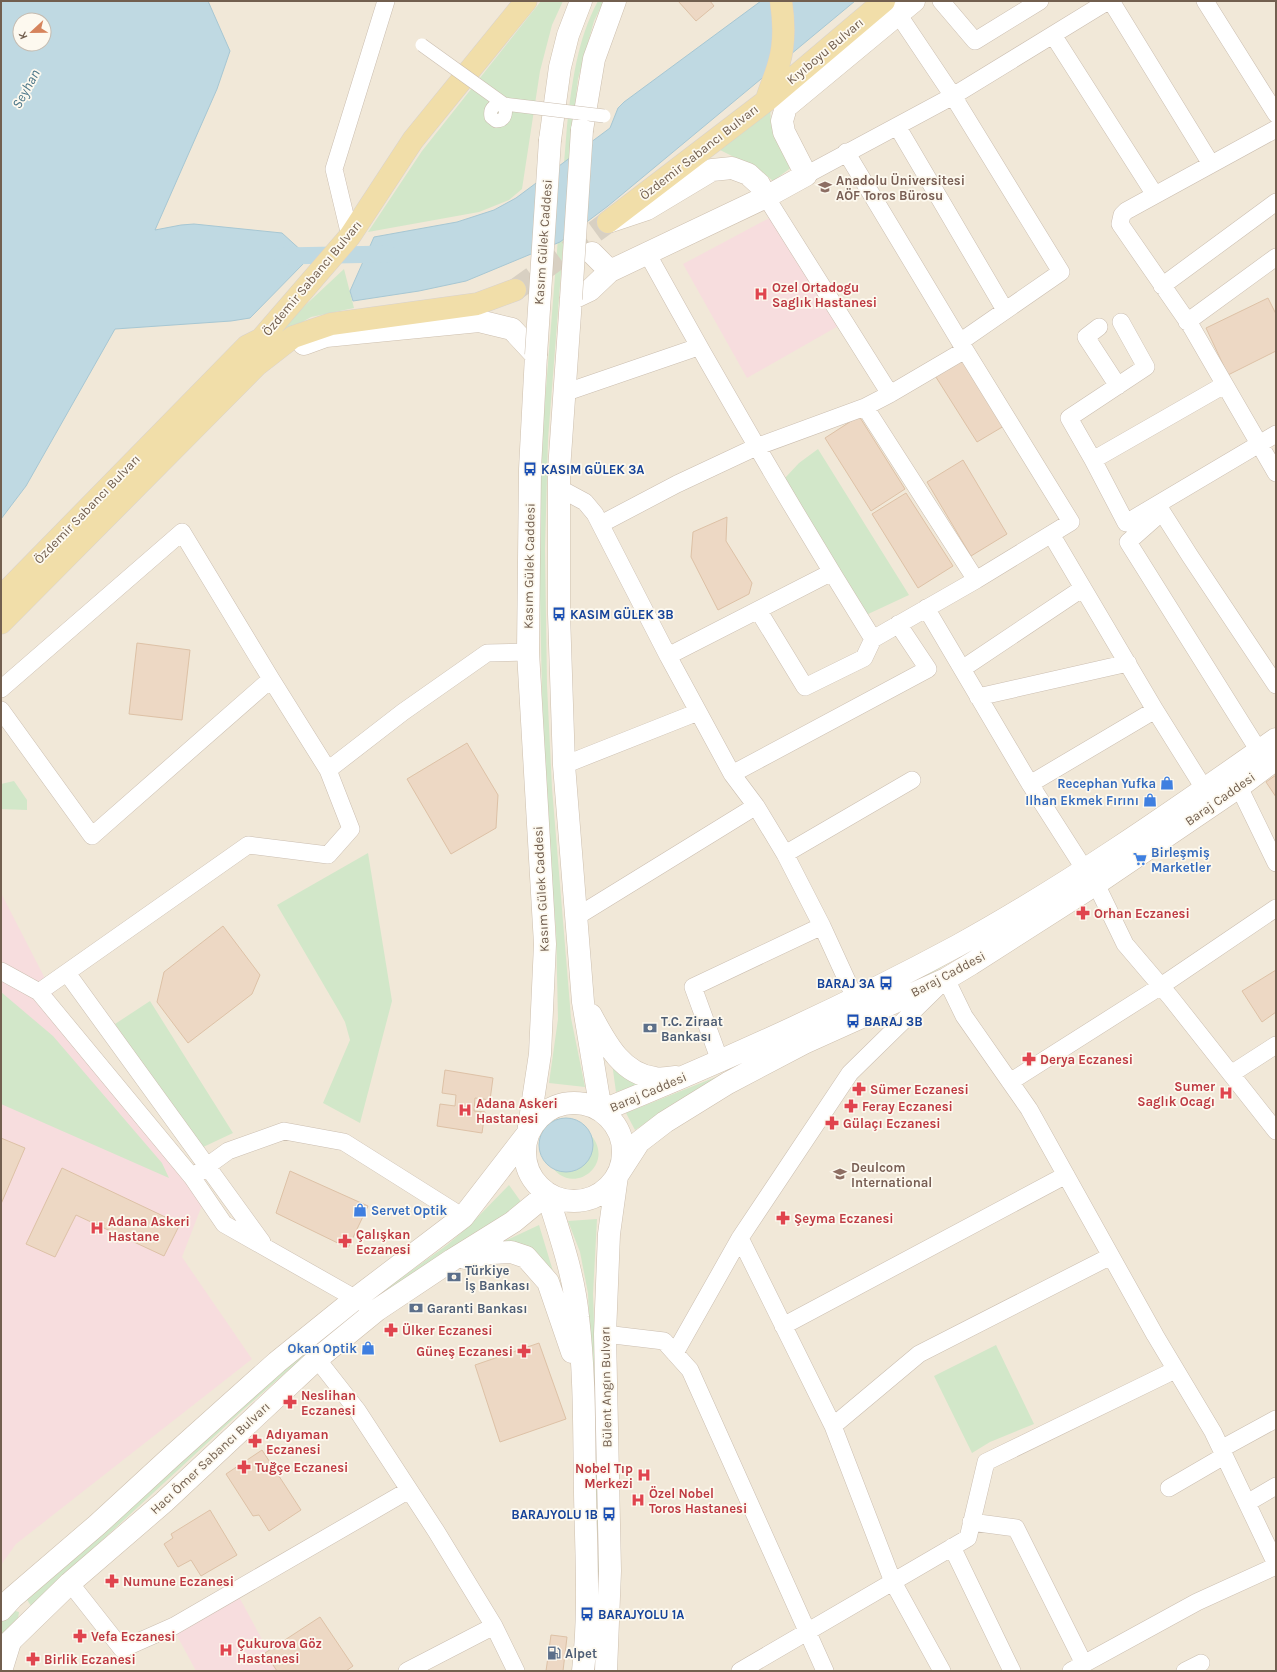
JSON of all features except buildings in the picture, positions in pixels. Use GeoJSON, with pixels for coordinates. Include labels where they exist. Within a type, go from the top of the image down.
{"type":"FeatureCollection","features":[{"type":"Feature","properties":{"kind":"main road","name":"Özdemir Sabancı Bulvarı"},"geometry":{"type":"LineString","coordinates":[[1,597],[247,346],[261,338],[350,236],[413,140],[526,1]]}},
{"type":"Feature","properties":{"kind":"main road","name":"Kasım Gülek Caddesi"},"geometry":{"type":"LineString","coordinates":[[528,1133],[540,1054],[545,944],[528,652],[530,469],[550,140],[560,67],[568,35],[581,1]]}},
{"type":"Feature","properties":{"kind":"main road"},"geometry":{"type":"LineString","coordinates":[[601,1111],[583,1002],[564,765],[559,614],[559,488],[582,130],[594,59],[615,1]]}},
{"type":"Feature","properties":{"kind":"main road","name":"Özdemir Sabancı Bulvarı"},"geometry":{"type":"LineString","coordinates":[[766,197],[759,184],[748,174],[732,168],[712,170],[647,209],[608,222],[766,101],[779,62],[783,39],[781,1]]}},
{"type":"Feature","properties":{"kind":"main road"},"geometry":{"type":"LineString","coordinates":[[571,299],[590,290],[610,271],[766,197],[806,174],[784,132],[782,121],[786,107],[899,5]]}},
{"type":"Feature","properties":{"kind":"main road","name":"Kıyıboyu Bulvarı"},"geometry":{"type":"LineString","coordinates":[[766,101],[899,5]]}},
{"type":"Feature","properties":{"kind":"main road"},"geometry":{"type":"LineString","coordinates":[[574,238],[610,271]]}},
{"type":"Feature","properties":{"kind":"main road","name":"Özdemir Sabancı Bulvarı"},"geometry":{"type":"LineString","coordinates":[[1,623],[263,361],[293,337],[331,324],[477,304],[515,290]]}},
{"type":"Feature","properties":{"kind":"main road"},"geometry":{"type":"LineString","coordinates":[[263,361],[326,336],[479,321],[512,329],[536,355]]}},
{"type":"Feature","properties":{"kind":"main road","name":"Baraj Caddesi"},"geometry":{"type":"LineString","coordinates":[[601,1111],[720,1061],[855,998],[1090,877],[1239,787],[1270,749]]}},
{"type":"Feature","properties":{"kind":"main road","name":"Baraj Caddesi"},"geometry":{"type":"LineString","coordinates":[[617,1176],[639,1142],[665,1122],[728,1083],[804,1043],[946,979],[971,964],[1205,790],[1270,749]]}},
{"type":"Feature","properties":{"kind":"main road"},"geometry":{"type":"LineString","coordinates":[[583,1002],[609,1048],[629,1069],[654,1078],[682,1077]]}},
{"type":"Feature","properties":{"kind":"main road"},"geometry":{"type":"LineString","coordinates":[[566,1103],[582,1103],[601,1111],[610,1118],[618,1130],[623,1146],[623,1162],[617,1176],[602,1193],[580,1202],[563,1201],[547,1194],[534,1183],[526,1167],[524,1150],[528,1133],[537,1119],[550,1108],[566,1103]]}},
{"type":"Feature","properties":{"kind":"main road","name":"Hacı Ömer Sabancı Bulvarı"},"geometry":{"type":"LineString","coordinates":[[6,1604],[98,1525],[277,1362],[355,1299],[463,1217],[528,1133]]}},
{"type":"Feature","properties":{"kind":"main road","name":"Bülent Angın Bulvarı"},"geometry":{"type":"LineString","coordinates":[[606,1671],[610,1571],[605,1334],[609,1234],[617,1176]]}},
{"type":"Feature","properties":{"kind":"main road","name":"Hacı Ömer Sabancı Bulvarı"},"geometry":{"type":"LineString","coordinates":[[6,1646],[70,1583],[164,1502],[317,1359],[377,1310],[452,1260],[514,1222],[547,1194]]}},
{"type":"Feature","properties":{"kind":"main road","name":"Bülent Angın Bulvarı"},"geometry":{"type":"LineString","coordinates":[[547,1194],[567,1258],[578,1317],[582,1385],[587,1600],[583,1671]]}},
{"type":"Feature","properties":{"kind":"main road"},"geometry":{"type":"LineString","coordinates":[[452,1260],[505,1252],[526,1256],[548,1282],[582,1385]]}},
{"type":"Feature","properties":{"kind":"main road"},"geometry":{"type":"LineString","coordinates":[[6,1604],[30,1622]]}},
{"type":"Feature","properties":{"kind":"main road"},"geometry":{"type":"LineString","coordinates":[[1,1671],[6,1646]]}},
{"type":"Feature","properties":{"kind":"street"},"geometry":{"type":"LineString","coordinates":[[350,236],[334,169],[386,1]]}},
{"type":"Feature","properties":{"kind":"street"},"geometry":{"type":"LineString","coordinates":[[941,1],[975,41],[1040,1]]}},
{"type":"Feature","properties":{"kind":"street"},"geometry":{"type":"LineString","coordinates":[[806,174],[953,96],[1108,1]]}},
{"type":"Feature","properties":{"kind":"street"},"geometry":{"type":"LineString","coordinates":[[1111,1],[1211,164]]}},
{"type":"Feature","properties":{"kind":"street"},"geometry":{"type":"LineString","coordinates":[[1205,1],[1270,92],[1276,114]]}},
{"type":"Feature","properties":{"kind":"street"},"geometry":{"type":"LineString","coordinates":[[601,524],[677,484],[756,447],[864,406],[890,394],[962,346],[1004,310],[1061,272],[899,5]]}},
{"type":"Feature","properties":{"kind":"street"},"geometry":{"type":"LineString","coordinates":[[1053,35],[1155,195]]}},
{"type":"Feature","properties":{"kind":"street"},"geometry":{"type":"LineString","coordinates":[[422,45],[504,104],[604,116]]}},
{"type":"Feature","properties":{"kind":"street"},"geometry":{"type":"LineString","coordinates":[[897,126],[1004,310]]}},
{"type":"Feature","properties":{"kind":"street"},"geometry":{"type":"LineString","coordinates":[[1276,129],[1126,211],[1122,215],[1120,224],[1187,322],[1276,473]]}},
{"type":"Feature","properties":{"kind":"street"},"geometry":{"type":"LineString","coordinates":[[758,610],[805,687],[864,658],[873,639],[976,580],[1071,522],[962,346],[846,152]]}},
{"type":"Feature","properties":{"kind":"street"},"geometry":{"type":"LineString","coordinates":[[766,197],[890,394]]}},
{"type":"Feature","properties":{"kind":"street"},"geometry":{"type":"LineString","coordinates":[[1162,286],[1276,202]]}},
{"type":"Feature","properties":{"kind":"street"},"geometry":{"type":"LineString","coordinates":[[647,253],[698,347],[756,447],[873,639]]}},
{"type":"Feature","properties":{"kind":"street"},"geometry":{"type":"LineString","coordinates":[[1187,322],[1276,257]]}},
{"type":"Feature","properties":{"kind":"street"},"geometry":{"type":"LineString","coordinates":[[1121,322],[1146,367],[1069,418],[1126,523],[1259,446],[1276,434]]}},
{"type":"Feature","properties":{"kind":"street"},"geometry":{"type":"LineString","coordinates":[[1100,327],[1086,337],[1118,386]]}},
{"type":"Feature","properties":{"kind":"street"},"geometry":{"type":"LineString","coordinates":[[564,393],[698,347]]}},
{"type":"Feature","properties":{"kind":"street"},"geometry":{"type":"LineString","coordinates":[[1093,460],[1224,385]]}},
{"type":"Feature","properties":{"kind":"street"},"geometry":{"type":"LineString","coordinates":[[864,406],[976,580]]}},
{"type":"Feature","properties":{"kind":"street"},"geometry":{"type":"LineString","coordinates":[[559,488],[585,502],[601,524],[668,656],[732,774],[756,806],[785,854],[822,926],[855,998]]}},
{"type":"Feature","properties":{"kind":"street"},"geometry":{"type":"LineString","coordinates":[[1270,749],[1128,542],[1162,512],[1276,685]]}},
{"type":"Feature","properties":{"kind":"street"},"geometry":{"type":"LineString","coordinates":[[1,689],[182,532],[328,770],[351,830],[328,855],[248,846],[39,992]]}},
{"type":"Feature","properties":{"kind":"street"},"geometry":{"type":"LineString","coordinates":[[1051,534],[1155,710],[1205,790]]}},
{"type":"Feature","properties":{"kind":"street"},"geometry":{"type":"LineString","coordinates":[[668,656],[832,572]]}},
{"type":"Feature","properties":{"kind":"street"},"geometry":{"type":"LineString","coordinates":[[962,669],[1083,588]]}},
{"type":"Feature","properties":{"kind":"street"},"geometry":{"type":"LineString","coordinates":[[926,608],[1030,784],[1090,877],[1125,944],[1161,986],[1276,1131]]}},
{"type":"Feature","properties":{"kind":"street"},"geometry":{"type":"LineString","coordinates":[[732,774],[928,669],[898,624]]}},
{"type":"Feature","properties":{"kind":"street"},"geometry":{"type":"LineString","coordinates":[[328,770],[403,712],[487,653],[528,652]]}},
{"type":"Feature","properties":{"kind":"street"},"geometry":{"type":"LineString","coordinates":[[978,697],[1128,663]]}},
{"type":"Feature","properties":{"kind":"street"},"geometry":{"type":"LineString","coordinates":[[1,710],[92,836],[271,679]]}},
{"type":"Feature","properties":{"kind":"street"},"geometry":{"type":"LineString","coordinates":[[1030,784],[1155,710]]}},
{"type":"Feature","properties":{"kind":"street"},"geometry":{"type":"LineString","coordinates":[[564,765],[698,712]]}},
{"type":"Feature","properties":{"kind":"street"},"geometry":{"type":"LineString","coordinates":[[785,854],[912,780]]}},
{"type":"Feature","properties":{"kind":"street"},"geometry":{"type":"LineString","coordinates":[[1239,787],[1276,863]]}},
{"type":"Feature","properties":{"kind":"street"},"geometry":{"type":"LineString","coordinates":[[576,917],[756,806]]}},
{"type":"Feature","properties":{"kind":"street"},"geometry":{"type":"LineString","coordinates":[[1010,1082],[1161,986],[1276,908]]}},
{"type":"Feature","properties":{"kind":"street"},"geometry":{"type":"LineString","coordinates":[[720,1061],[693,987],[822,926]]}},
{"type":"Feature","properties":{"kind":"street"},"geometry":{"type":"LineString","coordinates":[[1,971],[39,992],[192,1177],[224,1224],[377,1310]]}},
{"type":"Feature","properties":{"kind":"street"},"geometry":{"type":"LineString","coordinates":[[67,973],[264,1246]]}},
{"type":"Feature","properties":{"kind":"street"},"geometry":{"type":"LineString","coordinates":[[675,1353],[740,1238],[850,1073],[946,979],[964,1016],[1029,1109],[1175,1370],[1213,1432],[1276,1565],[1197,1602],[1075,1669],[1016,1528],[971,1522]]}},
{"type":"Feature","properties":{"kind":"street"},"geometry":{"type":"LineString","coordinates":[[1231,1074],[1276,1045]]}},
{"type":"Feature","properties":{"kind":"street"},"geometry":{"type":"LineString","coordinates":[[192,1177],[208,1167],[228,1151],[284,1131],[344,1142],[463,1217]]}},
{"type":"Feature","properties":{"kind":"street"},"geometry":{"type":"LineString","coordinates":[[783,1326],[1066,1175]]}},
{"type":"Feature","properties":{"kind":"street"},"geometry":{"type":"LineString","coordinates":[[740,1238],[833,1426],[893,1582],[942,1671]]}},
{"type":"Feature","properties":{"kind":"street"},"geometry":{"type":"LineString","coordinates":[[833,1426],[919,1354],[1111,1256]]}},
{"type":"Feature","properties":{"kind":"street"},"geometry":{"type":"LineString","coordinates":[[605,1334],[664,1341],[690,1370],[825,1671]]}},
{"type":"Feature","properties":{"kind":"street"},"geometry":{"type":"LineString","coordinates":[[317,1359],[357,1410],[409,1490],[494,1626],[516,1671]]}},
{"type":"Feature","properties":{"kind":"street"},"geometry":{"type":"LineString","coordinates":[[740,1671],[968,1538],[986,1462],[1175,1370]]}},
{"type":"Feature","properties":{"kind":"street"},"geometry":{"type":"LineString","coordinates":[[1169,1488],[1276,1419]]}},
{"type":"Feature","properties":{"kind":"street"},"geometry":{"type":"LineString","coordinates":[[1247,1503],[1276,1486]]}},
{"type":"Feature","properties":{"kind":"street"},"geometry":{"type":"LineString","coordinates":[[70,1583],[122,1649],[174,1626],[409,1490]]}},
{"type":"Feature","properties":{"kind":"street"},"geometry":{"type":"LineString","coordinates":[[952,1547],[1012,1671]]}},
{"type":"Feature","properties":{"kind":"street"},"geometry":{"type":"LineString","coordinates":[[407,1671],[494,1626]]}},
{"type":"Feature","properties":{"kind":"street"},"geometry":{"type":"LineString","coordinates":[[1185,1671],[1201,1663]]}},
{"type":"Feature","properties":{"kind":"shaded area"},"geometry":{"type":"Polygon","coordinates":[[[1,1],[1276,1],[1276,1671],[1,1671],[1,1]]]}},
{"type":"Feature","properties":{"kind":"shaded area","name":"Ozel Ortadogu Saglık Hastanesi"},"geometry":{"type":"Polygon","coordinates":[[[775,215],[840,325],[747,378],[683,264],[775,215]]]}},
{"type":"Feature","properties":{"kind":"shaded area","name":"Adana Askeri Hastane"},"geometry":{"type":"Polygon","coordinates":[[[1,893],[55,998],[204,1200],[182,1257],[252,1359],[16,1544],[1,1565],[1,893]]]}},
{"type":"Feature","properties":{"kind":"shaded area","name":"Çukurova Göz Hastanesi"},"geometry":{"type":"Polygon","coordinates":[[[238,1595],[279,1671],[196,1671],[174,1630],[238,1595]]]}},
{"type":"Feature","properties":{"kind":"green space"},"geometry":{"type":"Polygon","coordinates":[[[541,1],[563,1],[552,25],[540,71],[522,189],[509,200],[479,212],[368,232],[422,151],[541,1]]]}},
{"type":"Feature","properties":{"kind":"green space"},"geometry":{"type":"Polygon","coordinates":[[[598,1],[604,1],[594,21],[578,79],[572,132],[548,439],[545,549],[547,685],[552,788],[571,1018],[585,1087],[549,1083],[558,1019],[556,930],[544,789],[539,549],[542,438],[567,126],[576,62],[585,31],[598,1]]]}},
{"type":"Feature","properties":{"kind":"green space"},"geometry":{"type":"Polygon","coordinates":[[[770,107],[771,124],[774,133],[796,164],[773,181],[760,170],[718,149],[770,107]]]}},
{"type":"Feature","properties":{"kind":"green space"},"geometry":{"type":"Polygon","coordinates":[[[344,269],[354,308],[311,317],[285,332],[151,464],[282,327],[344,269]]]}},
{"type":"Feature","properties":{"kind":"green space"},"geometry":{"type":"Polygon","coordinates":[[[818,449],[909,595],[866,615],[785,478],[799,463],[818,449]]]}},
{"type":"Feature","properties":{"kind":"green space"},"geometry":{"type":"Polygon","coordinates":[[[14,781],[27,800],[27,810],[1,809],[1,784],[14,781]]]}},
{"type":"Feature","properties":{"kind":"green space"},"geometry":{"type":"Polygon","coordinates":[[[368,853],[392,1001],[360,1123],[323,1103],[350,1040],[345,1022],[277,905],[368,853]]]}},
{"type":"Feature","properties":{"kind":"green space"},"geometry":{"type":"Polygon","coordinates":[[[987,941],[904,989],[675,1104],[635,1130],[626,1113],[716,1077],[783,1043],[903,987],[987,941]]]}},
{"type":"Feature","properties":{"kind":"green space"},"geometry":{"type":"Polygon","coordinates":[[[1,992],[53,1036],[162,1163],[169,1178],[1,1104],[1,992]]]}},
{"type":"Feature","properties":{"kind":"green space"},"geometry":{"type":"Polygon","coordinates":[[[150,1001],[233,1133],[199,1149],[115,1024],[150,1001]]]}},
{"type":"Feature","properties":{"kind":"green space"},"geometry":{"type":"Polygon","coordinates":[[[612,1063],[648,1081],[616,1092],[612,1063]]]}},
{"type":"Feature","properties":{"kind":"green space"},"geometry":{"type":"Polygon","coordinates":[[[587,1131],[596,1143],[598,1155],[595,1166],[588,1174],[578,1178],[567,1178],[557,1172],[548,1160],[587,1131]]]}},
{"type":"Feature","properties":{"kind":"green space"},"geometry":{"type":"Polygon","coordinates":[[[509,1185],[524,1206],[385,1297],[382,1292],[447,1245],[468,1227],[509,1185]]]}},
{"type":"Feature","properties":{"kind":"green space"},"geometry":{"type":"Polygon","coordinates":[[[597,1219],[593,1294],[602,1543],[599,1671],[594,1671],[597,1620],[598,1543],[588,1293],[580,1252],[568,1221],[597,1219]]]}},
{"type":"Feature","properties":{"kind":"green space"},"geometry":{"type":"Polygon","coordinates":[[[539,1225],[556,1281],[492,1247],[539,1225]]]}},
{"type":"Feature","properties":{"kind":"green space"},"geometry":{"type":"Polygon","coordinates":[[[352,1313],[355,1316],[293,1366],[244,1409],[31,1606],[26,1598],[84,1551],[243,1405],[352,1313]]]}},
{"type":"Feature","properties":{"kind":"green space"},"geometry":{"type":"Polygon","coordinates":[[[996,1345],[1034,1424],[990,1442],[972,1453],[934,1376],[996,1345]]]}},
{"type":"Feature","properties":{"kind":"green space"},"geometry":{"type":"Polygon","coordinates":[[[12,1610],[19,1612],[18,1619],[1,1636],[1,1619],[12,1610]]]}},
{"type":"Feature","properties":{"kind":"water","name":"Seyhan"},"geometry":{"type":"Polygon","coordinates":[[[1,1],[208,1],[230,51],[217,89],[155,230],[194,224],[282,233],[304,253],[304,263],[250,318],[231,321],[115,329],[26,486],[1,519],[1,1]]]}},
{"type":"Feature","properties":{"kind":"water"},"geometry":{"type":"Polygon","coordinates":[[[761,1],[855,1],[608,206],[560,242],[466,281],[419,291],[353,301],[350,291],[374,237],[457,222],[494,210],[516,198],[610,128],[618,108],[624,102],[761,1]]]}},
{"type":"Feature","properties":{"kind":"water"},"geometry":{"type":"Polygon","coordinates":[[[561,1118],[571,1118],[581,1122],[589,1130],[593,1140],[593,1150],[589,1160],[581,1168],[571,1172],[561,1172],[551,1168],[543,1160],[539,1150],[539,1140],[543,1130],[551,1122],[561,1118]]]}},
{"type":"Feature","properties":{"kind":"waterway"},"geometry":{"type":"LineString","coordinates":[[282,256],[389,254]]}},
{"type":"Feature","properties":{"kind":"tunnel"},"geometry":{"type":"LineString","coordinates":[[515,290],[608,222]]}},
{"type":"Feature","properties":{"kind":"place","name":"Anadolu Üniversitesi AÖF Toros Bürosu"},"geometry":{"type":"Point","coordinates":[825,187]}},
{"type":"Feature","properties":{"kind":"place","name":"Ozel Ortadogu Saglık Hastanesi"},"geometry":{"type":"Point","coordinates":[761,294]}},
{"type":"Feature","properties":{"kind":"place","name":"KASIM GÜLEK 3A"},"geometry":{"type":"Point","coordinates":[530,469]}},
{"type":"Feature","properties":{"kind":"place","name":"KASIM GÜLEK 3B"},"geometry":{"type":"Point","coordinates":[559,614]}},
{"type":"Feature","properties":{"kind":"place","name":"Recephan Yufka"},"geometry":{"type":"Point","coordinates":[1167,783]}},
{"type":"Feature","properties":{"kind":"place","name":"Ilhan Ekmek Fırını"},"geometry":{"type":"Point","coordinates":[1150,800]}},
{"type":"Feature","properties":{"kind":"place","name":"Birleşmiş Marketler"},"geometry":{"type":"Point","coordinates":[1140,859]}},
{"type":"Feature","properties":{"kind":"place","name":"Orhan Eczanesi"},"geometry":{"type":"Point","coordinates":[1083,913]}},
{"type":"Feature","properties":{"kind":"place","name":"BARAJ 3A"},"geometry":{"type":"Point","coordinates":[886,983]}},
{"type":"Feature","properties":{"kind":"place","name":"BARAJ 3B"},"geometry":{"type":"Point","coordinates":[853,1021]}},
{"type":"Feature","properties":{"kind":"place","name":"T.C. Ziraat Bankası"},"geometry":{"type":"Point","coordinates":[650,1028]}},
{"type":"Feature","properties":{"kind":"place","name":"Derya Eczanesi"},"geometry":{"type":"Point","coordinates":[1029,1059]}},
{"type":"Feature","properties":{"kind":"place","name":"Sümer Eczanesi"},"geometry":{"type":"Point","coordinates":[859,1089]}},
{"type":"Feature","properties":{"kind":"place","name":"Sumer Saglık Ocagı"},"geometry":{"type":"Point","coordinates":[1226,1093]}},
{"type":"Feature","properties":{"kind":"place","name":"Feray Eczanesi"},"geometry":{"type":"Point","coordinates":[851,1106]}},
{"type":"Feature","properties":{"kind":"place","name":"Adana Askeri Hastanesi"},"geometry":{"type":"Point","coordinates":[465,1110]}},
{"type":"Feature","properties":{"kind":"place","name":"Gülaçı Eczanesi"},"geometry":{"type":"Point","coordinates":[832,1123]}},
{"type":"Feature","properties":{"kind":"place","name":"Deulcom International"},"geometry":{"type":"Point","coordinates":[840,1174]}},
{"type":"Feature","properties":{"kind":"place","name":"Servet Optik"},"geometry":{"type":"Point","coordinates":[360,1210]}},
{"type":"Feature","properties":{"kind":"place","name":"Şeyma Eczanesi"},"geometry":{"type":"Point","coordinates":[783,1218]}},
{"type":"Feature","properties":{"kind":"place","name":"Adana Askeri Hastane"},"geometry":{"type":"Point","coordinates":[97,1228]}},
{"type":"Feature","properties":{"kind":"place","name":"Çalışkan Eczanesi"},"geometry":{"type":"Point","coordinates":[345,1241]}},
{"type":"Feature","properties":{"kind":"place","name":"Türkiye İş Bankası"},"geometry":{"type":"Point","coordinates":[454,1277]}},
{"type":"Feature","properties":{"kind":"place","name":"Garanti Bankası"},"geometry":{"type":"Point","coordinates":[416,1308]}},
{"type":"Feature","properties":{"kind":"place","name":"Ülker Eczanesi"},"geometry":{"type":"Point","coordinates":[391,1330]}},
{"type":"Feature","properties":{"kind":"place","name":"Okan Optik"},"geometry":{"type":"Point","coordinates":[368,1348]}},
{"type":"Feature","properties":{"kind":"place","name":"Güneş Eczanesi"},"geometry":{"type":"Point","coordinates":[524,1351]}},
{"type":"Feature","properties":{"kind":"place","name":"Neslihan Eczanesi"},"geometry":{"type":"Point","coordinates":[290,1402]}},
{"type":"Feature","properties":{"kind":"place","name":"Adıyaman Eczanesi"},"geometry":{"type":"Point","coordinates":[255,1441]}},
{"type":"Feature","properties":{"kind":"place","name":"Tuğçe Eczanesi"},"geometry":{"type":"Point","coordinates":[244,1467]}},
{"type":"Feature","properties":{"kind":"place","name":"Nobel Tıp Merkezi"},"geometry":{"type":"Point","coordinates":[644,1475]}},
{"type":"Feature","properties":{"kind":"place","name":"Özel Nobel Toros Hastanesi"},"geometry":{"type":"Point","coordinates":[638,1500]}},
{"type":"Feature","properties":{"kind":"place","name":"BARAJYOLU 1B"},"geometry":{"type":"Point","coordinates":[609,1514]}},
{"type":"Feature","properties":{"kind":"place","name":"Numune Eczanesi"},"geometry":{"type":"Point","coordinates":[112,1581]}},
{"type":"Feature","properties":{"kind":"place","name":"BARAJYOLU 1A"},"geometry":{"type":"Point","coordinates":[587,1614]}},
{"type":"Feature","properties":{"kind":"place","name":"Vefa Eczanesi"},"geometry":{"type":"Point","coordinates":[80,1636]}},
{"type":"Feature","properties":{"kind":"place","name":"Çukurova Göz Hastanesi"},"geometry":{"type":"Point","coordinates":[226,1650]}},
{"type":"Feature","properties":{"kind":"place","name":"Alpet"},"geometry":{"type":"Point","coordinates":[554,1653]}},
{"type":"Feature","properties":{"kind":"place","name":"Birlik Eczanesi"},"geometry":{"type":"Point","coordinates":[33,1659]}}]}
